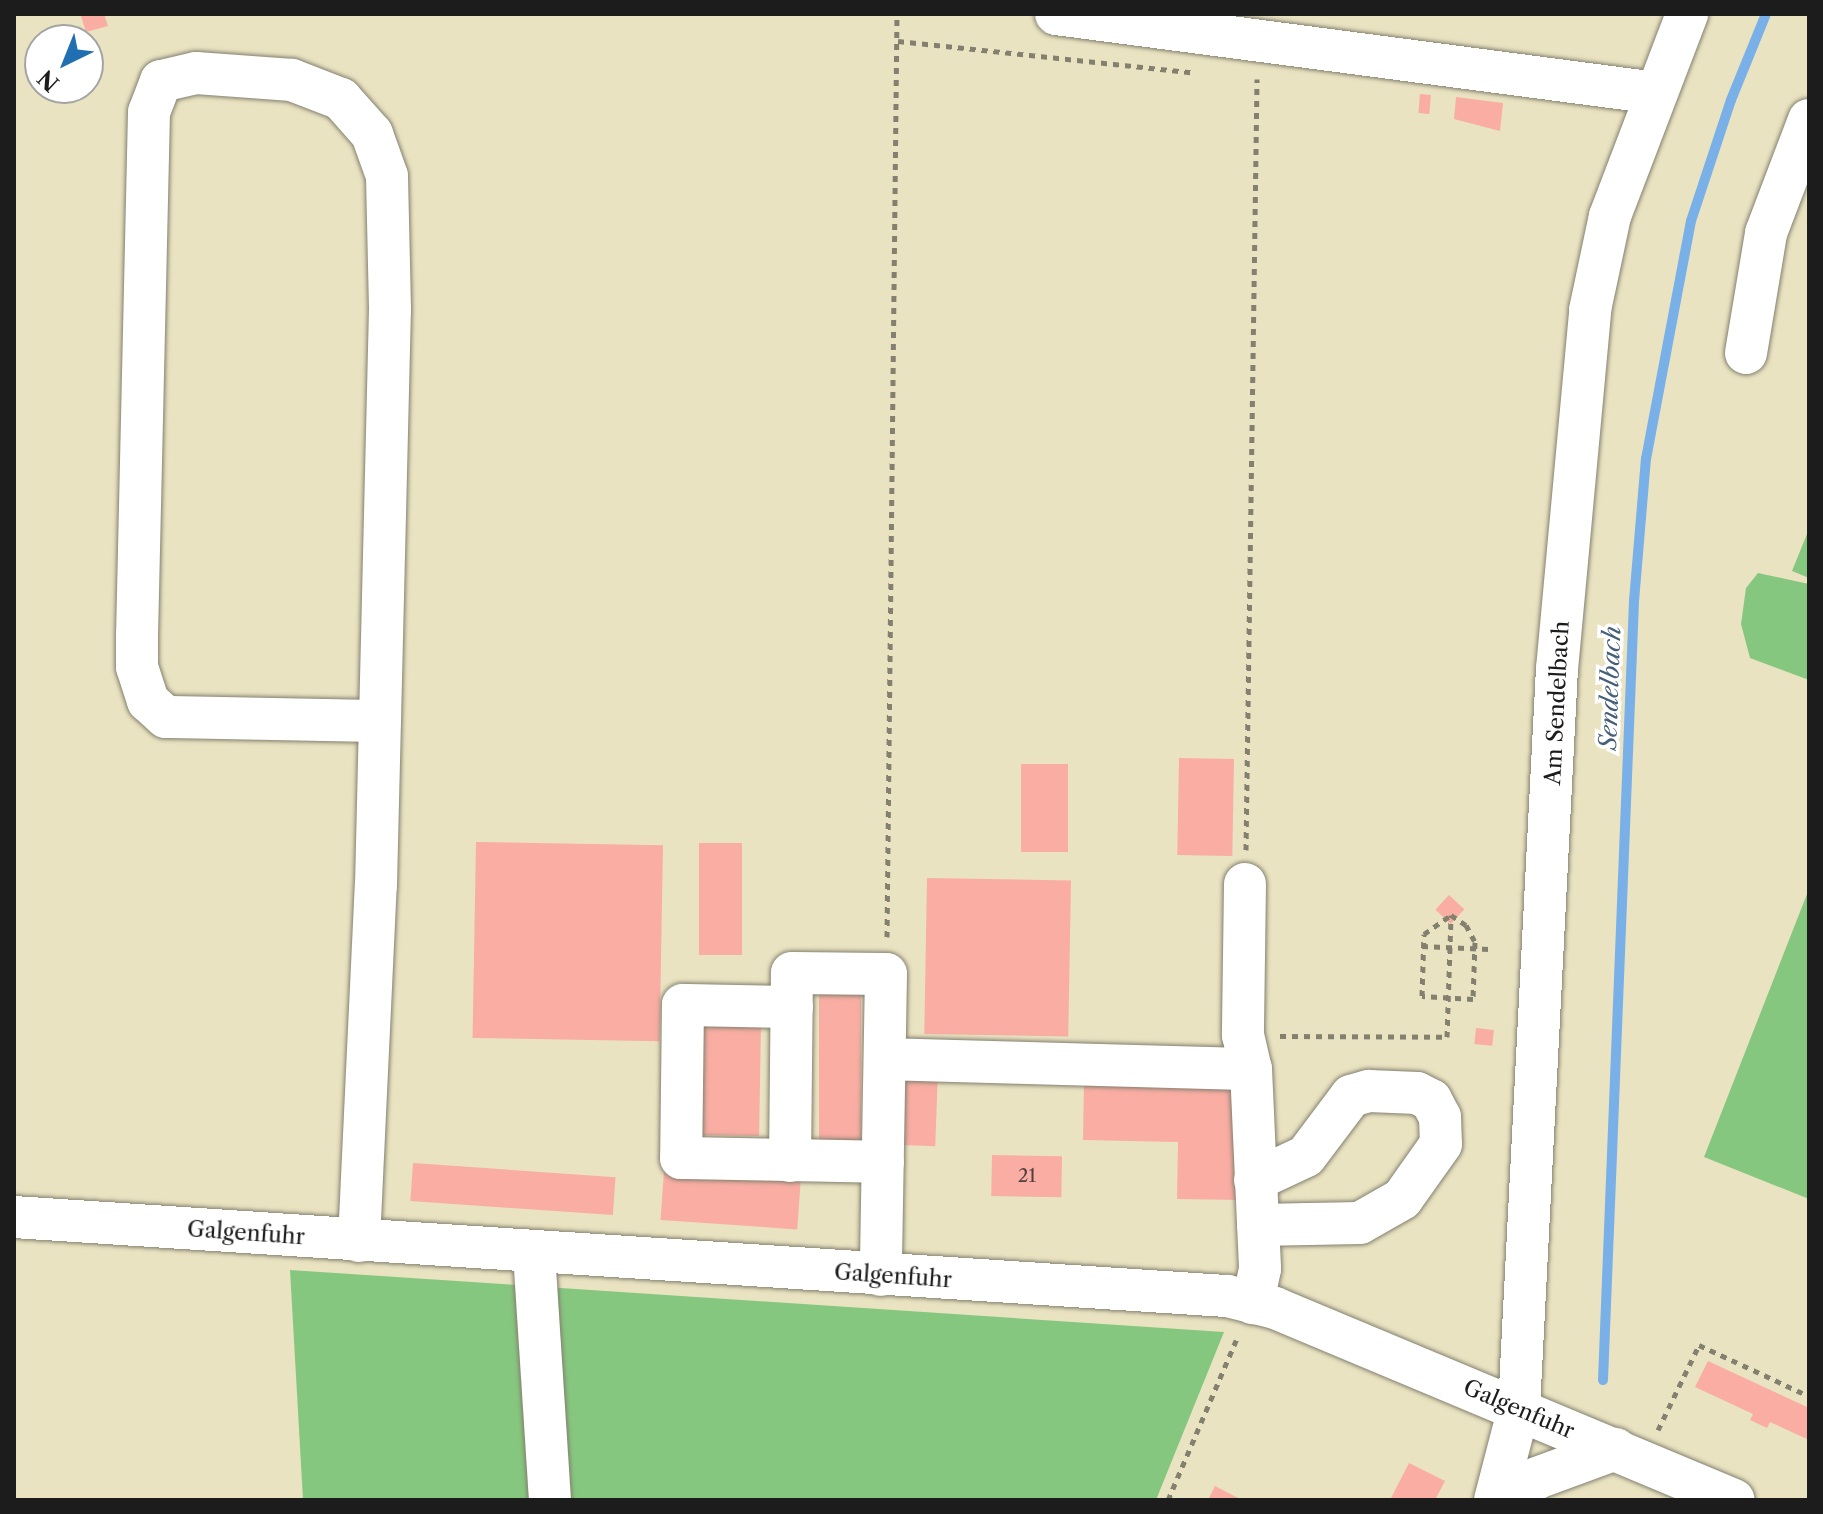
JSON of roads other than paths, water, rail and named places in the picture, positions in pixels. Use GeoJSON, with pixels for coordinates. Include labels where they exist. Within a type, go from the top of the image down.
{"type":"FeatureCollection","features":[{"type":"Feature","properties":{"kind":"street"},"geometry":{"type":"LineString","coordinates":[[1056,14],[1656,93]]}},
{"type":"Feature","properties":{"kind":"street","name":"Am Sendelbach"},"geometry":{"type":"LineString","coordinates":[[1495,1500],[1519,1408],[1557,669],[1590,310],[1610,216],[1687,14]]}},
{"type":"Feature","properties":{"kind":"street"},"geometry":{"type":"LineString","coordinates":[[359,1241],[380,721],[387,176],[372,134],[341,99],[292,80],[196,73],[161,81],[149,112],[137,635],[137,667],[148,701],[166,717],[380,721]]}},
{"type":"Feature","properties":{"kind":"street"},"geometry":{"type":"LineString","coordinates":[[1746,353],[1766,233],[1809,120]]}},
{"type":"Feature","properties":{"kind":"street"},"geometry":{"type":"LineString","coordinates":[[1245,884],[1247,1052],[1260,1269],[1253,1303]]}},
{"type":"Feature","properties":{"kind":"street"},"geometry":{"type":"LineString","coordinates":[[790,1161],[792,973],[886,974],[881,1275]]}},
{"type":"Feature","properties":{"kind":"street"},"geometry":{"type":"LineString","coordinates":[[792,1007],[683,1005],[681,1158],[883,1162]]}},
{"type":"Feature","properties":{"kind":"street"},"geometry":{"type":"LineString","coordinates":[[885,1059],[1247,1052]]}},
{"type":"Feature","properties":{"kind":"street"},"geometry":{"type":"LineString","coordinates":[[1255,1180],[1306,1156],[1351,1096],[1369,1091],[1417,1093],[1431,1100],[1440,1117],[1441,1144],[1423,1176],[1392,1205],[1360,1223],[1258,1225]]}},
{"type":"Feature","properties":{"kind":"street","name":"Galgenfuhr"},"geometry":{"type":"LineString","coordinates":[[14,1217],[1227,1296],[1253,1303],[1519,1408],[1733,1500]]}},
{"type":"Feature","properties":{"kind":"street"},"geometry":{"type":"LineString","coordinates":[[534,1253],[550,1500]]}},
{"type":"Feature","properties":{"kind":"street"},"geometry":{"type":"LineString","coordinates":[[1508,1500],[1537,1478],[1628,1454]]}},
{"type":"Feature","properties":{"kind":"waterway","name":"Sendelbach"},"geometry":{"type":"LineString","coordinates":[[1603,1380],[1634,601],[1646,459],[1691,221],[1731,100],[1766,14]]}}]}
